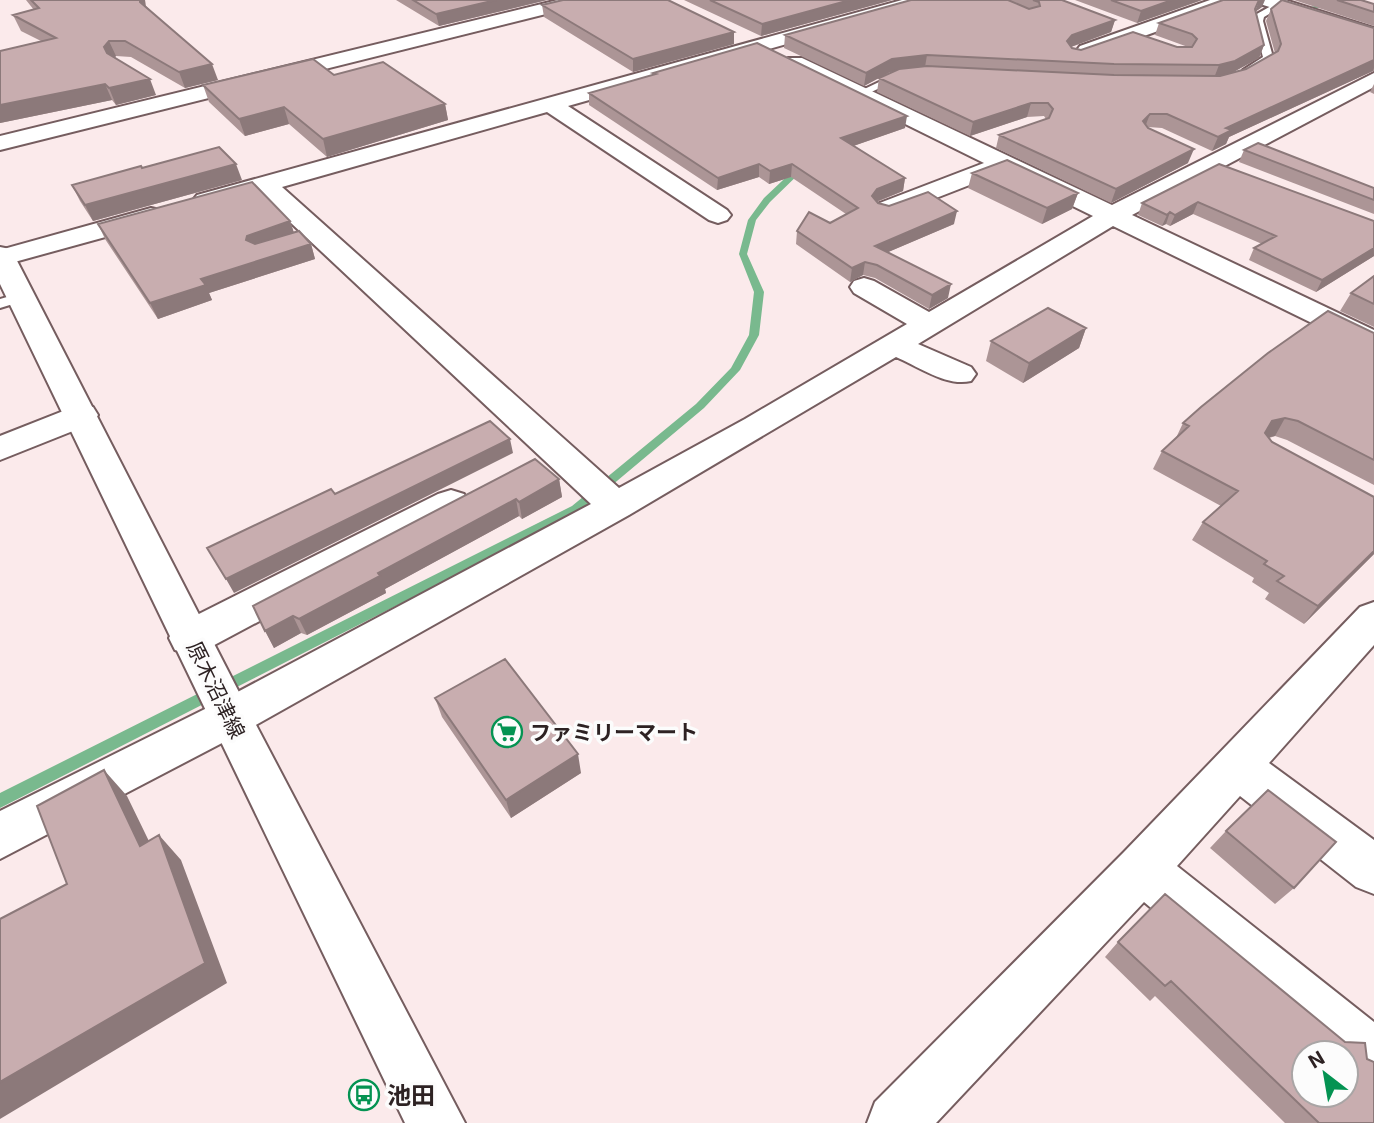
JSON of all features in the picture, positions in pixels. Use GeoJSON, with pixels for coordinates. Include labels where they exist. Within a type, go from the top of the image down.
{"type":"FeatureCollection","features":[{"type":"Feature","properties":{"kind":"street"},"geometry":{"type":"LineString","coordinates":[[0,143],[196,102],[580,0]]}},
{"type":"Feature","properties":{"kind":"street"},"geometry":{"type":"LineString","coordinates":[[0,257],[758,46],[889,3],[922,0]]}},
{"type":"Feature","properties":{"kind":"street"},"geometry":{"type":"LineString","coordinates":[[1076,54],[1126,30],[1227,0]]}},
{"type":"Feature","properties":{"kind":"street"},"geometry":{"type":"LineString","coordinates":[[1278,4],[1374,34]]}},
{"type":"Feature","properties":{"kind":"street"},"geometry":{"type":"LineString","coordinates":[[1126,30],[1154,44]]}},
{"type":"Feature","properties":{"kind":"street"},"geometry":{"type":"LineString","coordinates":[[735,34],[1374,341]]}},
{"type":"Feature","properties":{"kind":"street"},"geometry":{"type":"LineString","coordinates":[[213,685],[616,506],[1113,215],[1374,79]]}},
{"type":"Feature","properties":{"kind":"street"},"geometry":{"type":"LineString","coordinates":[[158,84],[196,102]]}},
{"type":"Feature","properties":{"kind":"street"},"geometry":{"type":"LineString","coordinates":[[551,104],[718,215]]}},
{"type":"Feature","properties":{"kind":"street"},"geometry":{"type":"LineString","coordinates":[[971,146],[997,137]]}},
{"type":"Feature","properties":{"kind":"street"},"geometry":{"type":"LineString","coordinates":[[1189,152],[1238,172]]}},
{"type":"Feature","properties":{"kind":"street"},"geometry":{"type":"LineString","coordinates":[[886,209],[1005,163]]}},
{"type":"Feature","properties":{"kind":"street"},"geometry":{"type":"LineString","coordinates":[[264,184],[313,236],[616,506]]}},
{"type":"Feature","properties":{"kind":"street","name":"原木沼津線"},"geometry":{"type":"LineString","coordinates":[[0,257],[11,301],[81,415],[213,685],[436,1123]]}},
{"type":"Feature","properties":{"kind":"street"},"geometry":{"type":"LineString","coordinates":[[864,287],[928,324]]}},
{"type":"Feature","properties":{"kind":"street"},"geometry":{"type":"LineString","coordinates":[[894,345],[960,374]]}},
{"type":"Feature","properties":{"kind":"street"},"geometry":{"type":"LineString","coordinates":[[0,449],[81,415]]}},
{"type":"Feature","properties":{"kind":"street"},"geometry":{"type":"LineString","coordinates":[[518,468],[555,449]]}},
{"type":"Feature","properties":{"kind":"street"},"geometry":{"type":"LineString","coordinates":[[0,836],[213,685],[482,487]]}},
{"type":"Feature","properties":{"kind":"street"},"geometry":{"type":"LineString","coordinates":[[896,1123],[1142,869],[1374,618]]}},
{"type":"Feature","properties":{"kind":"street"},"geometry":{"type":"LineString","coordinates":[[1237,766],[1374,870]]}},
{"type":"Feature","properties":{"kind":"street"},"geometry":{"type":"LineString","coordinates":[[1142,869],[1363,1049]]}},
{"type":"Feature","properties":{"kind":"lane"},"geometry":{"type":"LineString","coordinates":[[1235,78],[1266,61],[1268,57],[1258,21],[1259,15],[1278,4]]}},
{"type":"Feature","properties":{"kind":"lane"},"geometry":{"type":"LineString","coordinates":[[871,98],[894,77],[916,73]]}},
{"type":"Feature","properties":{"kind":"building"},"geometry":{"type":"Polygon","coordinates":[[[31,0],[140,0],[212,64],[179,72],[125,41],[109,41],[104,47],[107,53],[150,79],[109,88],[105,84],[0,105],[0,51],[56,38],[13,15],[39,8],[31,0]]]}},
{"type":"Feature","properties":{"kind":"building"},"geometry":{"type":"Polygon","coordinates":[[[413,0],[496,0],[436,14],[413,0]]]}},
{"type":"Feature","properties":{"kind":"building"},"geometry":{"type":"Polygon","coordinates":[[[563,0],[668,0],[734,32],[633,59],[542,5],[563,0]]]}},
{"type":"Feature","properties":{"kind":"building"},"geometry":{"type":"Polygon","coordinates":[[[710,0],[850,0],[762,24],[710,0]]]}},
{"type":"Feature","properties":{"kind":"building"},"geometry":{"type":"Polygon","coordinates":[[[911,0],[1008,0],[1029,9],[1040,6],[1039,2],[1033,0],[1062,0],[1115,20],[1072,35],[1067,41],[1072,48],[1081,50],[1133,32],[1177,47],[1192,47],[1197,39],[1192,34],[1159,23],[1223,0],[1259,0],[1255,9],[1264,45],[1235,61],[1219,65],[1114,64],[927,55],[892,59],[866,73],[785,35],[911,0]]]}},
{"type":"Feature","properties":{"kind":"building"},"geometry":{"type":"Polygon","coordinates":[[[1111,0],[1172,0],[1141,11],[1111,0]]]}},
{"type":"Feature","properties":{"kind":"building"},"geometry":{"type":"Polygon","coordinates":[[[1282,0],[1374,28],[1374,60],[1226,128],[1232,130],[1218,137],[1167,114],[1150,114],[1143,121],[1148,128],[1194,149],[1116,189],[999,135],[1049,118],[1053,109],[1048,103],[1031,103],[973,122],[879,78],[899,69],[927,66],[1114,75],[1220,76],[1246,69],[1278,51],[1281,44],[1271,9],[1282,0]]]}},
{"type":"Feature","properties":{"kind":"building"},"geometry":{"type":"Polygon","coordinates":[[[1337,0],[1361,0],[1374,4],[1374,12],[1337,0]]]}},
{"type":"Feature","properties":{"kind":"building"},"geometry":{"type":"Polygon","coordinates":[[[757,43],[907,116],[841,138],[905,178],[877,189],[872,196],[878,203],[889,206],[928,192],[957,211],[875,246],[951,284],[932,295],[877,265],[865,262],[852,268],[797,231],[809,212],[830,223],[858,208],[792,164],[770,171],[759,164],[718,178],[589,93],[757,43]]]}},
{"type":"Feature","properties":{"kind":"building"},"geometry":{"type":"Polygon","coordinates":[[[313,59],[334,75],[383,62],[445,104],[323,139],[284,107],[239,119],[203,85],[313,59]]]}},
{"type":"Feature","properties":{"kind":"building"},"geometry":{"type":"Polygon","coordinates":[[[1258,143],[1374,188],[1374,200],[1244,150],[1258,143]]]}},
{"type":"Feature","properties":{"kind":"building"},"geometry":{"type":"Polygon","coordinates":[[[219,147],[236,164],[85,205],[72,185],[141,166],[142,168],[219,147]]]}},
{"type":"Feature","properties":{"kind":"building"},"geometry":{"type":"Polygon","coordinates":[[[1007,160],[1078,193],[1047,208],[972,173],[1007,160]]]}},
{"type":"Feature","properties":{"kind":"building"},"geometry":{"type":"Polygon","coordinates":[[[1219,164],[1374,221],[1374,248],[1322,280],[1254,248],[1276,236],[1198,202],[1175,215],[1170,212],[1167,215],[1142,203],[1219,164]]]}},
{"type":"Feature","properties":{"kind":"building"},"geometry":{"type":"Polygon","coordinates":[[[252,182],[290,221],[247,236],[246,240],[255,244],[299,231],[311,244],[201,279],[206,285],[150,303],[98,224],[252,182]]]}},
{"type":"Feature","properties":{"kind":"building"},"geometry":{"type":"Polygon","coordinates":[[[1374,276],[1374,304],[1351,293],[1374,276]]]}},
{"type":"Feature","properties":{"kind":"building"},"geometry":{"type":"Polygon","coordinates":[[[1048,308],[1086,328],[1029,363],[991,341],[1048,308]]]}},
{"type":"Feature","properties":{"kind":"building"},"geometry":{"type":"Polygon","coordinates":[[[1328,311],[1374,333],[1374,460],[1298,421],[1285,418],[1272,421],[1265,433],[1272,442],[1374,497],[1374,551],[1318,606],[1277,581],[1284,576],[1264,564],[1267,561],[1203,522],[1238,491],[1162,451],[1189,426],[1183,423],[1201,407],[1268,353],[1328,311]]]}},
{"type":"Feature","properties":{"kind":"building"},"geometry":{"type":"Polygon","coordinates":[[[490,421],[510,439],[226,579],[207,548],[331,489],[335,494],[490,421]]]}},
{"type":"Feature","properties":{"kind":"building"},"geometry":{"type":"Polygon","coordinates":[[[535,459],[559,479],[378,573],[380,576],[299,619],[293,616],[265,631],[253,606],[535,459]]]}},
{"type":"Feature","properties":{"kind":"building"},"geometry":{"type":"Polygon","coordinates":[[[505,659],[578,754],[506,800],[435,698],[505,659]]]}},
{"type":"Feature","properties":{"kind":"building"},"geometry":{"type":"Polygon","coordinates":[[[104,770],[140,846],[159,835],[205,963],[0,1082],[0,919],[67,884],[37,806],[104,770]]]}},
{"type":"Feature","properties":{"kind":"building"},"geometry":{"type":"Polygon","coordinates":[[[1268,790],[1336,842],[1294,888],[1226,831],[1268,790]]]}},
{"type":"Feature","properties":{"kind":"building"},"geometry":{"type":"Polygon","coordinates":[[[1165,894],[1341,1039],[1290,1039],[1290,1095],[1171,981],[1165,986],[1118,942],[1165,894]]]}},
{"type":"Feature","properties":{"kind":"building"},"geometry":{"type":"Polygon","coordinates":[[[1360,1043],[1365,1043],[1367,1059],[1374,1062],[1374,1123],[1319,1123],[1304,1109],[1360,1109],[1360,1043]]]}},
{"type":"Feature","properties":{"kind":"waterway"},"geometry":{"type":"LineString","coordinates":[[1295,12],[1344,0]]}},
{"type":"Feature","properties":{"kind":"waterway"},"geometry":{"type":"LineString","coordinates":[[0,801],[576,509],[700,406],[735,370],[754,335],[759,292],[743,254],[752,220],[767,200],[803,166]]}},
{"type":"Feature","properties":{"kind":"place","name":"ファミリーマート"},"geometry":{"type":"Point","coordinates":[507,732]}},
{"type":"Feature","properties":{"kind":"place","name":"池田"},"geometry":{"type":"Point","coordinates":[364,1095]}}]}
